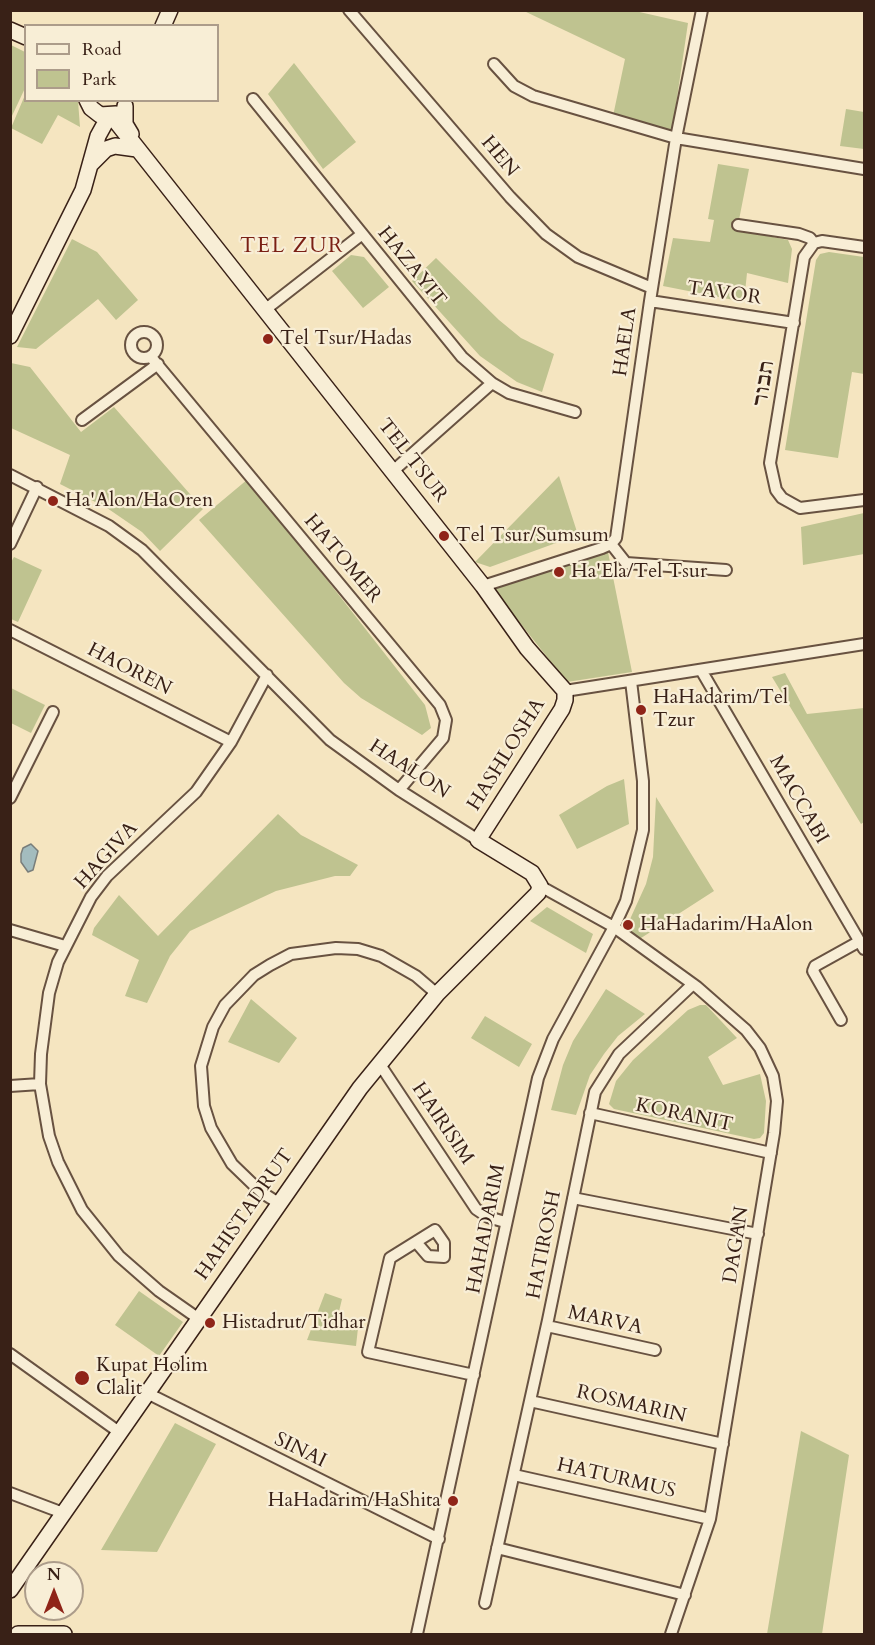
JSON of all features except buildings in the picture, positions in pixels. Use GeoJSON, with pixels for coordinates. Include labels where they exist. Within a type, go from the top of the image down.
{"type":"FeatureCollection","features":[{"type":"Feature","properties":{"kind":"street"},"geometry":{"type":"LineString","coordinates":[[164,24],[170,10]]}},
{"type":"Feature","properties":{"kind":"street","name":"HEN"},"geometry":{"type":"LineString","coordinates":[[348,10],[510,197],[546,234],[579,257],[652,288]]}},
{"type":"Feature","properties":{"kind":"street","name":"HAELA"},"geometry":{"type":"LineString","coordinates":[[611,544],[619,530],[652,288],[676,138],[702,10]]}},
{"type":"Feature","properties":{"kind":"street"},"geometry":{"type":"LineString","coordinates":[[10,30],[24,36]]}},
{"type":"Feature","properties":{"kind":"street"},"geometry":{"type":"LineString","coordinates":[[494,64],[514,86],[533,96],[676,138],[864,169]]}},
{"type":"Feature","properties":{"kind":"street","name":"HAZAYIT"},"geometry":{"type":"LineString","coordinates":[[253,99],[449,343],[492,383],[533,402],[575,412]]}},
{"type":"Feature","properties":{"kind":"street"},"geometry":{"type":"LineString","coordinates":[[10,336],[83,190],[93,157],[110,116],[126,103]]}},
{"type":"Feature","properties":{"kind":"street","name":"TEL TSUR"},"geometry":{"type":"LineString","coordinates":[[126,103],[125,124],[147,162]]}},
{"type":"Feature","properties":{"kind":"street"},"geometry":{"type":"LineString","coordinates":[[89,104],[100,115],[110,116]]}},
{"type":"Feature","properties":{"kind":"street"},"geometry":{"type":"LineString","coordinates":[[89,104],[93,157]]}},
{"type":"Feature","properties":{"kind":"street","name":"TEL TSUR"},"geometry":{"type":"LineString","coordinates":[[110,116],[266,309],[483,586],[527,648],[565,692]]}},
{"type":"Feature","properties":{"kind":"street"},"geometry":{"type":"LineString","coordinates":[[93,157],[115,146],[137,149]]}},
{"type":"Feature","properties":{"kind":"street"},"geometry":{"type":"LineString","coordinates":[[738,225],[799,234],[810,238],[814,243],[822,241],[864,247]]}},
{"type":"Feature","properties":{"kind":"street"},"geometry":{"type":"LineString","coordinates":[[266,309],[361,235]]}},
{"type":"Feature","properties":{"kind":"street","name":"תבור"},"geometry":{"type":"LineString","coordinates":[[814,243],[804,257],[770,464],[776,490],[782,498],[800,508],[864,500]]}},
{"type":"Feature","properties":{"kind":"street","name":"TAVOR"},"geometry":{"type":"LineString","coordinates":[[650,302],[794,323]]}},
{"type":"Feature","properties":{"kind":"street","name":"HATOMER"},"geometry":{"type":"LineString","coordinates":[[82,420],[155,360],[440,705],[446,720],[443,738],[399,790]]}},
{"type":"Feature","properties":{"kind":"street"},"geometry":{"type":"LineString","coordinates":[[393,471],[492,383]]}},
{"type":"Feature","properties":{"kind":"street","name":"HAALON"},"geometry":{"type":"LineString","coordinates":[[10,475],[109,526],[142,550],[330,740],[399,790],[532,873],[540,886]]}},
{"type":"Feature","properties":{"kind":"street"},"geometry":{"type":"LineString","coordinates":[[10,544],[37,487]]}},
{"type":"Feature","properties":{"kind":"street"},"geometry":{"type":"LineString","coordinates":[[483,586],[611,544],[626,563],[726,570]]}},
{"type":"Feature","properties":{"kind":"street","name":"HAOREN"},"geometry":{"type":"LineString","coordinates":[[10,630],[231,742]]}},
{"type":"Feature","properties":{"kind":"street"},"geometry":{"type":"LineString","coordinates":[[565,692],[864,644]]}},
{"type":"Feature","properties":{"kind":"street","name":"MACCABI"},"geometry":{"type":"LineString","coordinates":[[701,670],[862,945]]}},
{"type":"Feature","properties":{"kind":"street","name":"HAGIVA"},"geometry":{"type":"LineString","coordinates":[[199,1319],[159,1291],[119,1256],[82,1210],[58,1162],[49,1136],[40,1084],[41,1054],[49,993],[65,945],[91,897],[107,876],[196,792],[231,742],[267,675]]}},
{"type":"Feature","properties":{"kind":"street","name":"HAHADARIM"},"geometry":{"type":"LineString","coordinates":[[417,1635],[533,1098],[545,1056],[626,901],[643,830],[643,781],[631,681]]}},
{"type":"Feature","properties":{"kind":"street","name":"HASHLOSHA"},"geometry":{"type":"LineString","coordinates":[[478,840],[562,709],[565,692]]}},
{"type":"Feature","properties":{"kind":"street"},"geometry":{"type":"LineString","coordinates":[[10,798],[54,712]]}},
{"type":"Feature","properties":{"kind":"street"},"geometry":{"type":"LineString","coordinates":[[540,886],[614,927]]}},
{"type":"Feature","properties":{"kind":"street","name":"HAHISTADRUT"},"geometry":{"type":"LineString","coordinates":[[10,1590],[330,1129],[379,1063],[437,994],[530,903],[540,886]]}},
{"type":"Feature","properties":{"kind":"street","name":"DAGAN"},"geometry":{"type":"LineString","coordinates":[[614,927],[693,984],[746,1030],[760,1048],[769,1066],[777,1101],[771,1153],[710,1519],[671,1635]]}},
{"type":"Feature","properties":{"kind":"street"},"geometry":{"type":"LineString","coordinates":[[10,930],[65,945]]}},
{"type":"Feature","properties":{"kind":"street"},"geometry":{"type":"LineString","coordinates":[[841,1020],[813,971],[815,966],[862,945]]}},
{"type":"Feature","properties":{"kind":"street"},"geometry":{"type":"LineString","coordinates":[[280,1204],[261,1192],[232,1164],[211,1128],[204,1106],[201,1066],[211,1031],[225,1005],[254,975],[291,954],[336,948],[358,949],[381,956],[416,976],[437,994]]}},
{"type":"Feature","properties":{"kind":"street","name":"HATIROSH"},"geometry":{"type":"LineString","coordinates":[[485,1603],[596,1092],[619,1054],[693,984]]}},
{"type":"Feature","properties":{"kind":"street","name":"HAIRISIM"},"geometry":{"type":"LineString","coordinates":[[379,1063],[476,1209],[488,1217],[505,1222]]}},
{"type":"Feature","properties":{"kind":"street"},"geometry":{"type":"LineString","coordinates":[[10,1086],[40,1084]]}},
{"type":"Feature","properties":{"kind":"street","name":"KORANIT"},"geometry":{"type":"LineString","coordinates":[[590,1113],[771,1153]]}},
{"type":"Feature","properties":{"kind":"street"},"geometry":{"type":"LineString","coordinates":[[573,1198],[758,1234]]}},
{"type":"Feature","properties":{"kind":"street"},"geometry":{"type":"LineString","coordinates":[[416,1242],[390,1258],[368,1352],[474,1375]]}},
{"type":"Feature","properties":{"kind":"street","name":"MARVA"},"geometry":{"type":"LineString","coordinates":[[547,1326],[655,1350]]}},
{"type":"Feature","properties":{"kind":"street"},"geometry":{"type":"LineString","coordinates":[[10,1354],[119,1432]]}},
{"type":"Feature","properties":{"kind":"street","name":"SINAI"},"geometry":{"type":"LineString","coordinates":[[147,1393],[439,1539]]}},
{"type":"Feature","properties":{"kind":"street","name":"ROSMARIN"},"geometry":{"type":"LineString","coordinates":[[530,1401],[723,1444]]}},
{"type":"Feature","properties":{"kind":"street","name":"HATURMUS"},"geometry":{"type":"LineString","coordinates":[[514,1475],[710,1519]]}},
{"type":"Feature","properties":{"kind":"street"},"geometry":{"type":"LineString","coordinates":[[10,1493],[63,1513]]}},
{"type":"Feature","properties":{"kind":"street"},"geometry":{"type":"LineString","coordinates":[[498,1548],[686,1595]]}},
{"type":"Feature","properties":{"kind":"street"},"geometry":{"type":"LineString","coordinates":[[10,1630],[19,1634],[64,1635]]}},
{"type":"Feature","properties":{"kind":"green space"},"geometry":{"type":"Polygon","coordinates":[[[524,11],[635,11],[688,23],[672,132],[613,116],[625,59],[524,11]]]}},
{"type":"Feature","properties":{"kind":"green space"},"geometry":{"type":"Polygon","coordinates":[[[11,45],[24,52],[24,90],[11,118],[11,45]]]}},
{"type":"Feature","properties":{"kind":"green space"},"geometry":{"type":"Polygon","coordinates":[[[294,63],[356,142],[323,169],[268,94],[294,63]]]}},
{"type":"Feature","properties":{"kind":"green space"},"geometry":{"type":"Polygon","coordinates":[[[24,97],[24,102],[78,102],[80,127],[58,115],[42,144],[11,128],[24,97]]]}},
{"type":"Feature","properties":{"kind":"green space"},"geometry":{"type":"Polygon","coordinates":[[[846,109],[864,112],[864,149],[840,146],[846,109]]]}},
{"type":"Feature","properties":{"kind":"green space"},"geometry":{"type":"Polygon","coordinates":[[[718,164],[749,169],[737,230],[788,240],[792,249],[788,283],[747,273],[744,302],[663,286],[673,238],[710,242],[714,220],[708,219],[718,164]]]}},
{"type":"Feature","properties":{"kind":"green space"},"geometry":{"type":"Polygon","coordinates":[[[72,239],[97,252],[138,300],[116,320],[98,299],[36,349],[17,347],[72,239]]]}},
{"type":"Feature","properties":{"kind":"green space"},"geometry":{"type":"Polygon","coordinates":[[[829,252],[864,257],[864,374],[852,372],[838,458],[785,450],[816,260],[820,254],[829,252]]]}},
{"type":"Feature","properties":{"kind":"green space"},"geometry":{"type":"Polygon","coordinates":[[[351,255],[364,257],[389,287],[363,308],[332,271],[351,255]]]}},
{"type":"Feature","properties":{"kind":"green space"},"geometry":{"type":"Polygon","coordinates":[[[436,258],[499,320],[521,338],[554,354],[542,392],[517,382],[480,356],[412,281],[436,258]]]}},
{"type":"Feature","properties":{"kind":"green space"},"geometry":{"type":"Polygon","coordinates":[[[11,363],[30,367],[81,432],[114,407],[203,509],[160,551],[142,532],[107,508],[60,484],[70,455],[11,428],[11,363]]]}},
{"type":"Feature","properties":{"kind":"green space"},"geometry":{"type":"Polygon","coordinates":[[[559,476],[578,535],[490,567],[475,562],[559,476]]]}},
{"type":"Feature","properties":{"kind":"green space"},"geometry":{"type":"Polygon","coordinates":[[[248,479],[425,705],[431,728],[422,735],[361,698],[344,683],[199,520],[248,479]]]}},
{"type":"Feature","properties":{"kind":"green space"},"geometry":{"type":"Polygon","coordinates":[[[864,513],[864,554],[803,565],[801,527],[864,513]]]}},
{"type":"Feature","properties":{"kind":"green space"},"geometry":{"type":"Polygon","coordinates":[[[608,552],[632,672],[567,682],[493,589],[608,552]]]}},
{"type":"Feature","properties":{"kind":"green space"},"geometry":{"type":"Polygon","coordinates":[[[14,557],[42,570],[18,622],[11,619],[10,564],[14,557]]]}},
{"type":"Feature","properties":{"kind":"green space"},"geometry":{"type":"Polygon","coordinates":[[[785,673],[807,714],[864,708],[864,822],[861,824],[772,677],[785,673]]]}},
{"type":"Feature","properties":{"kind":"green space"},"geometry":{"type":"Polygon","coordinates":[[[11,688],[45,705],[31,733],[11,723],[11,688]]]}},
{"type":"Feature","properties":{"kind":"green space"},"geometry":{"type":"Polygon","coordinates":[[[624,779],[629,824],[577,849],[559,815],[607,786],[624,779]]]}},
{"type":"Feature","properties":{"kind":"green space"},"geometry":{"type":"Polygon","coordinates":[[[656,797],[714,891],[638,940],[626,928],[646,884],[653,857],[656,797]]]}},
{"type":"Feature","properties":{"kind":"green space"},"geometry":{"type":"Polygon","coordinates":[[[278,814],[301,835],[358,865],[350,876],[335,876],[276,891],[190,931],[170,956],[147,1003],[125,996],[139,960],[92,935],[94,928],[119,895],[158,936],[278,814]]]}},
{"type":"Feature","properties":{"kind":"green space"},"geometry":{"type":"Polygon","coordinates":[[[547,907],[593,934],[586,953],[530,921],[547,907]]]}},
{"type":"Feature","properties":{"kind":"green space"},"geometry":{"type":"Polygon","coordinates":[[[606,989],[645,1014],[618,1036],[604,1054],[590,1075],[576,1115],[551,1110],[563,1065],[573,1041],[606,989]]]}},
{"type":"Feature","properties":{"kind":"green space"},"geometry":{"type":"Polygon","coordinates":[[[251,999],[297,1038],[279,1063],[228,1042],[251,999]]]}},
{"type":"Feature","properties":{"kind":"green space"},"geometry":{"type":"Polygon","coordinates":[[[706,1005],[737,1038],[708,1057],[723,1085],[760,1074],[766,1101],[764,1133],[760,1138],[754,1139],[614,1109],[609,1104],[616,1081],[633,1060],[688,1010],[706,1005]]]}},
{"type":"Feature","properties":{"kind":"green space"},"geometry":{"type":"Polygon","coordinates":[[[485,1016],[532,1044],[519,1067],[471,1038],[485,1016]]]}},
{"type":"Feature","properties":{"kind":"green space"},"geometry":{"type":"Polygon","coordinates":[[[139,1291],[183,1322],[159,1356],[115,1325],[139,1291]]]}},
{"type":"Feature","properties":{"kind":"green space"},"geometry":{"type":"Polygon","coordinates":[[[325,1293],[342,1299],[336,1324],[358,1328],[356,1346],[307,1340],[325,1293]]]}},
{"type":"Feature","properties":{"kind":"green space"},"geometry":{"type":"Polygon","coordinates":[[[175,1423],[216,1444],[157,1552],[101,1550],[175,1423]]]}},
{"type":"Feature","properties":{"kind":"green space"},"geometry":{"type":"Polygon","coordinates":[[[801,1431],[849,1455],[822,1634],[767,1634],[801,1431]]]}},
{"type":"Feature","properties":{"kind":"water"},"geometry":{"type":"Polygon","coordinates":[[[31,844],[38,851],[33,870],[28,872],[21,862],[21,854],[23,848],[31,844]]]}},
{"type":"Feature","properties":{"kind":"place","name":"Tel Tsur/Hadas"},"geometry":{"type":"Point","coordinates":[268,339]}},
{"type":"Feature","properties":{"kind":"place","name":"Ha'Alon/HaOren"},"geometry":{"type":"Point","coordinates":[53,501]}},
{"type":"Feature","properties":{"kind":"place","name":"Tel Tsur/Sumsum"},"geometry":{"type":"Point","coordinates":[444,536]}},
{"type":"Feature","properties":{"kind":"place","name":"Ha'Ela/Tel Tsur"},"geometry":{"type":"Point","coordinates":[559,572]}},
{"type":"Feature","properties":{"kind":"place","name":"HaHadarim/Tel Tzur"},"geometry":{"type":"Point","coordinates":[641,710]}},
{"type":"Feature","properties":{"kind":"place","name":"HaHadarim/HaAlon"},"geometry":{"type":"Point","coordinates":[628,925]}},
{"type":"Feature","properties":{"kind":"place","name":"Histadrut/Tidhar"},"geometry":{"type":"Point","coordinates":[210,1323]}},
{"type":"Feature","properties":{"kind":"place","name":"Kupat Holim Clalit"},"geometry":{"type":"Point","coordinates":[82,1378]}},
{"type":"Feature","properties":{"kind":"place","name":"HaHadarim/HaShita"},"geometry":{"type":"Point","coordinates":[453,1501]}},
{"type":"Feature","properties":{"kind":"district","name":"TEL ZUR"},"geometry":{"type":"Point","coordinates":[292,247]}}]}
